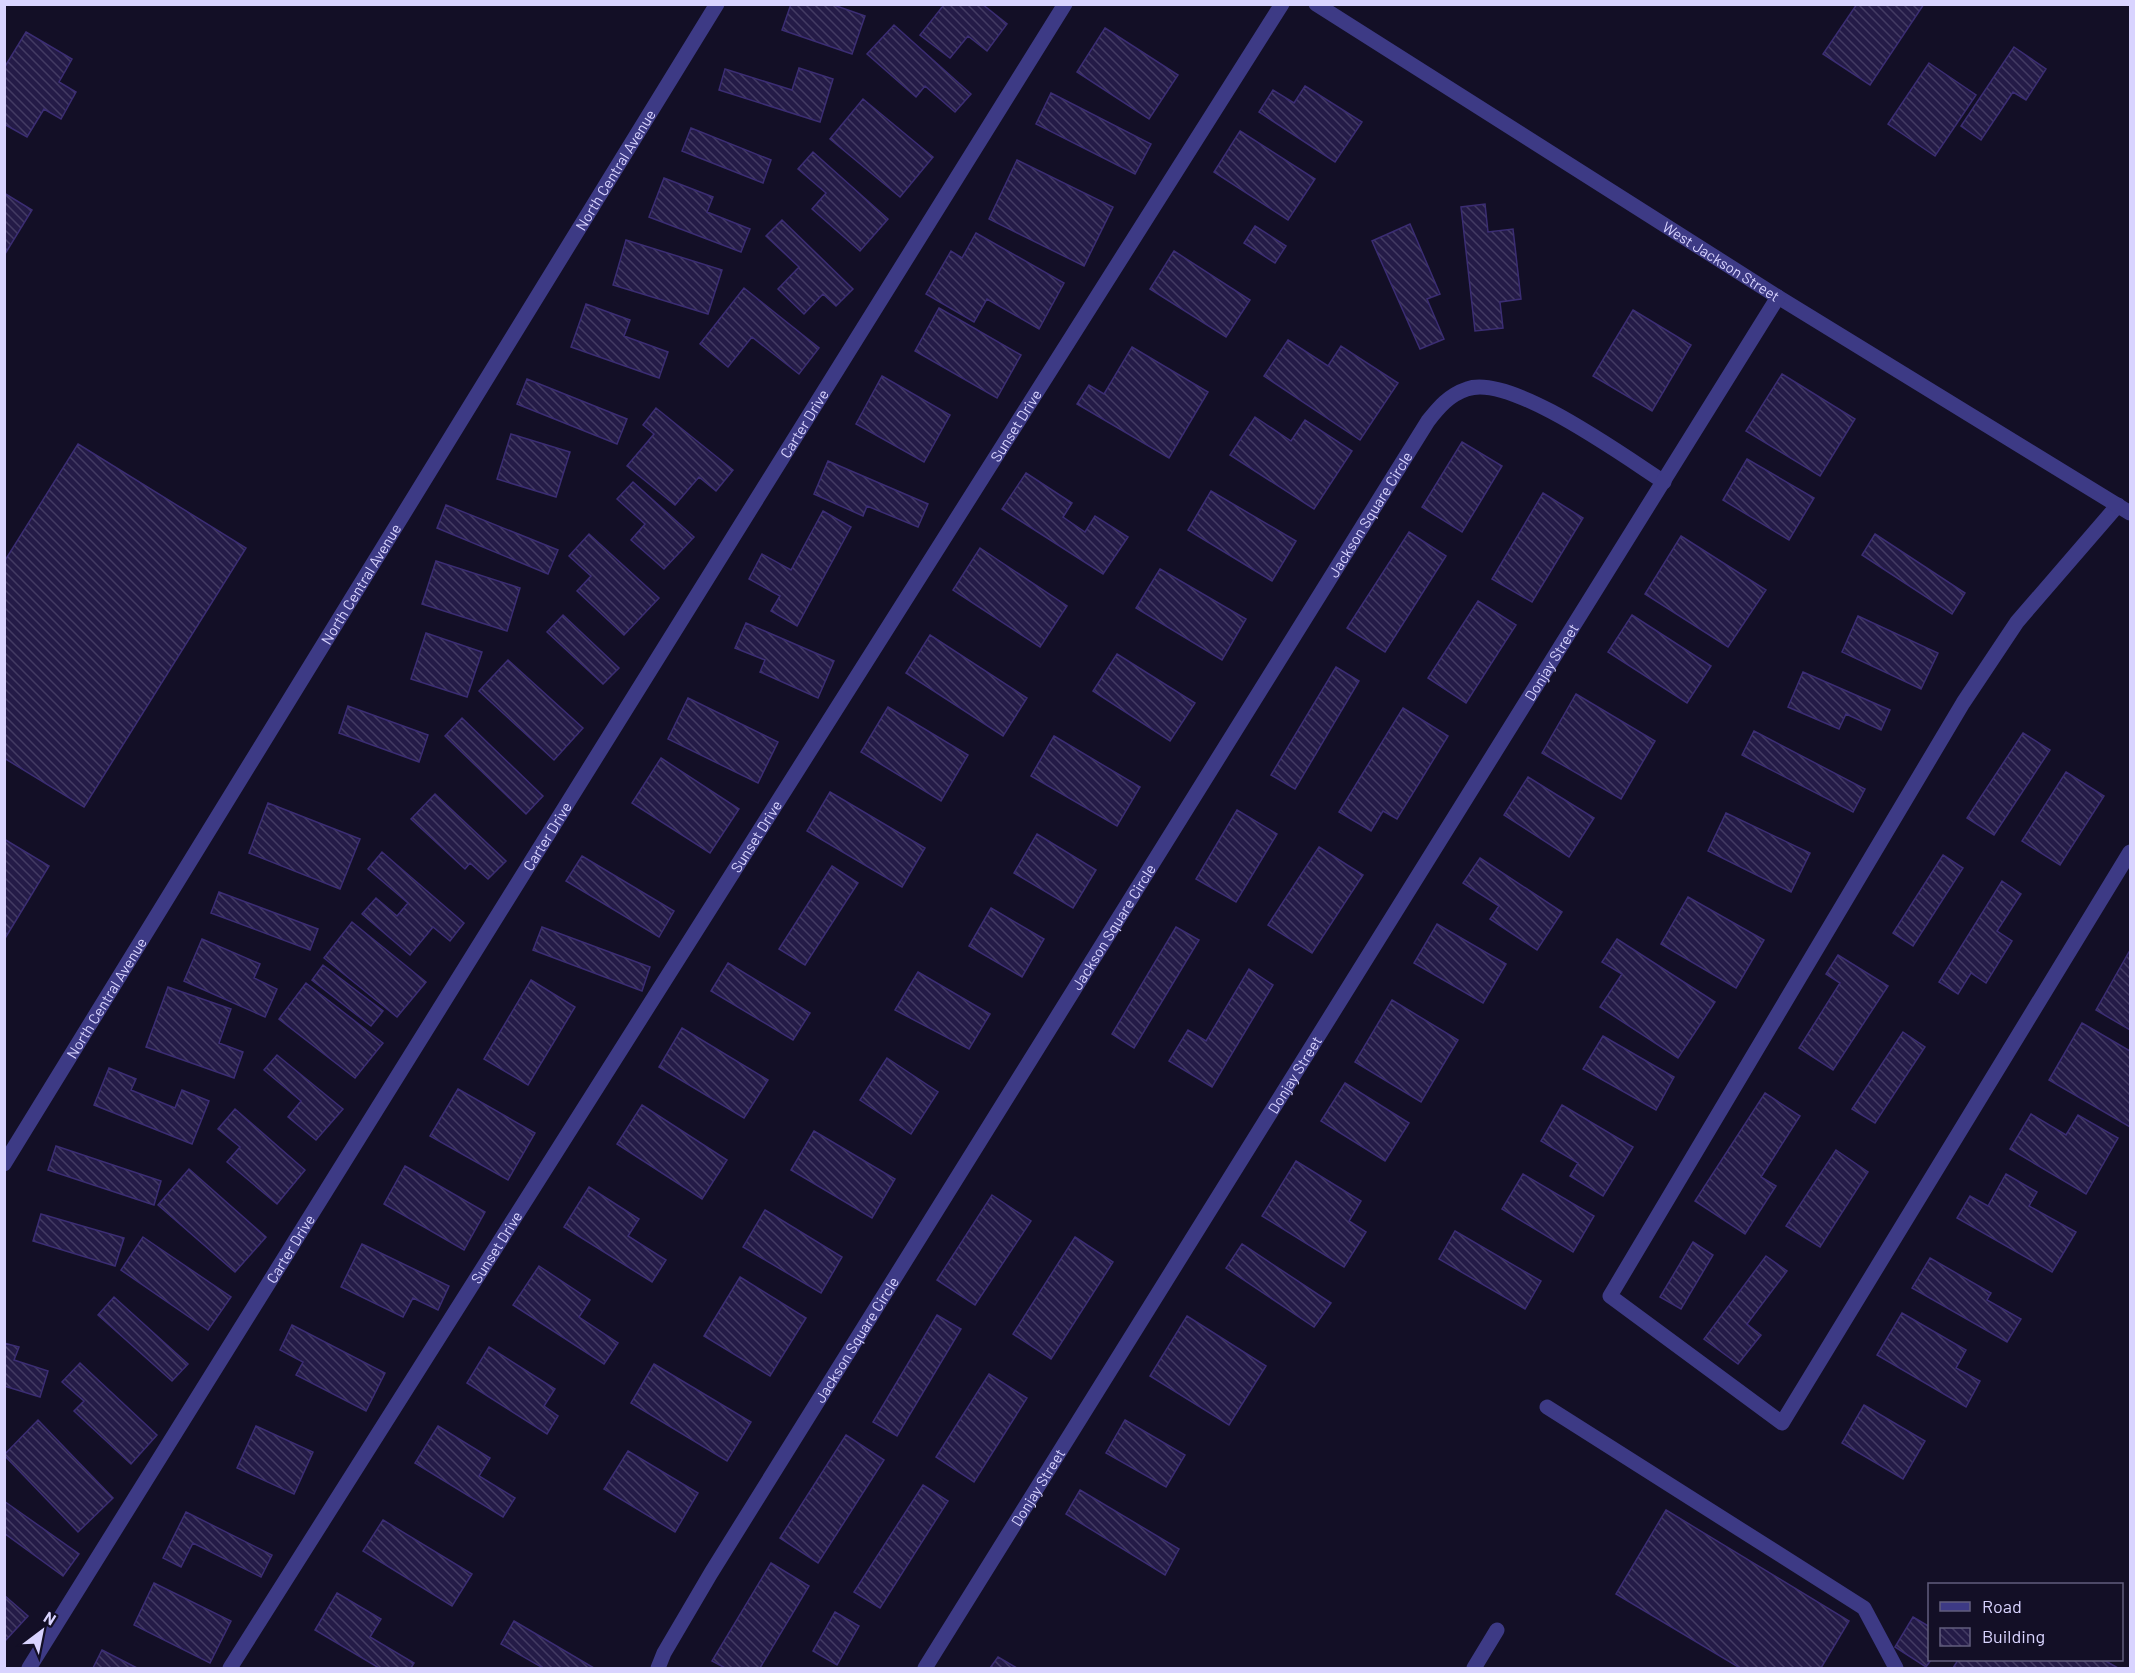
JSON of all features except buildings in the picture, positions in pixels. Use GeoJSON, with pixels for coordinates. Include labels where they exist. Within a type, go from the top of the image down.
{"type":"FeatureCollection","features":[{"type":"Feature","properties":{"kind":"street","name":"North Central Avenue"},"geometry":{"type":"LineString","coordinates":[[4,1164],[717,4]]}},
{"type":"Feature","properties":{"kind":"street","name":"Carter Drive"},"geometry":{"type":"LineString","coordinates":[[29,1668],[1065,4]]}},
{"type":"Feature","properties":{"kind":"street","name":"Sunset Drive"},"geometry":{"type":"LineString","coordinates":[[230,1668],[1282,4]]}},
{"type":"Feature","properties":{"kind":"street","name":"West Jackson Street"},"geometry":{"type":"LineString","coordinates":[[1316,4],[1778,297],[2124,509]]}},
{"type":"Feature","properties":{"kind":"street","name":"Donjay Street"},"geometry":{"type":"LineString","coordinates":[[925,1668],[1778,297]]}},
{"type":"Feature","properties":{"kind":"street","name":"Jackson Square Circle"},"geometry":{"type":"LineString","coordinates":[[658,1668],[664,1653],[717,1562],[1422,430],[1445,399],[1468,388],[1489,386],[1513,392],[1569,422],[1664,482]]}},
{"type":"Feature","properties":{"kind":"street"},"geometry":{"type":"LineString","coordinates":[[2124,509],[2017,622],[1963,703],[1610,1296],[1782,1422],[2130,852]]}},
{"type":"Feature","properties":{"kind":"street"},"geometry":{"type":"LineString","coordinates":[[1546,1407],[1864,1608],[1896,1668]]}},
{"type":"Feature","properties":{"kind":"street"},"geometry":{"type":"LineString","coordinates":[[1474,1668],[1497,1630]]}}]}
